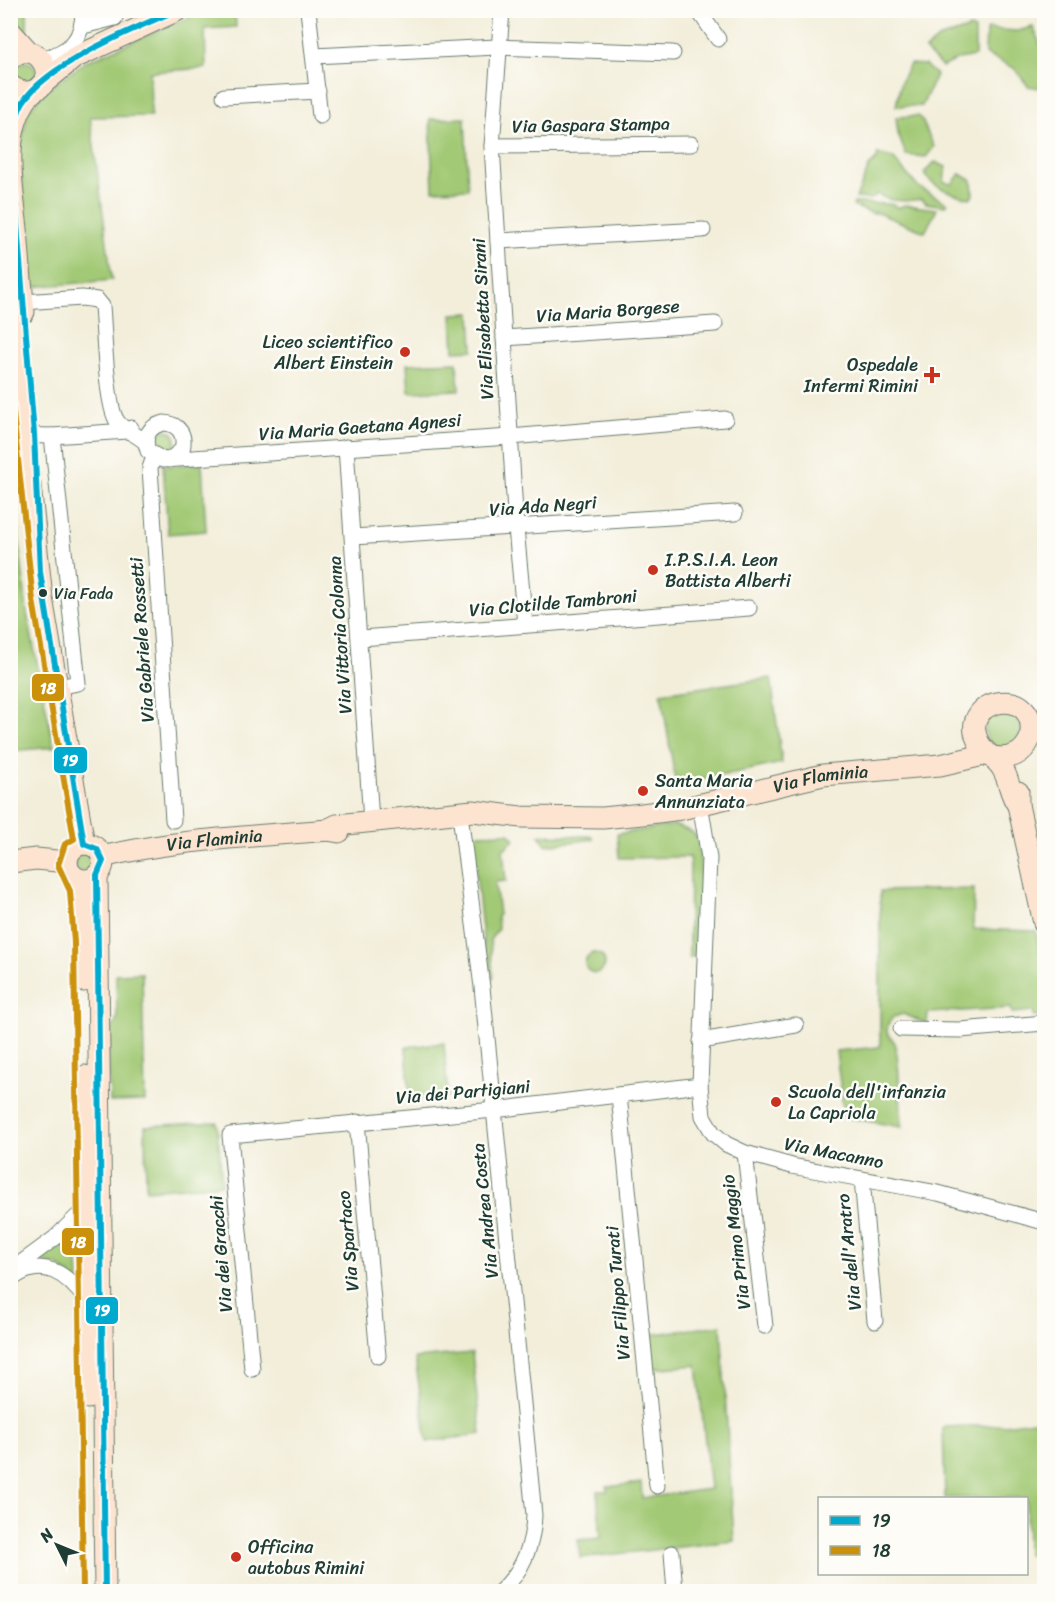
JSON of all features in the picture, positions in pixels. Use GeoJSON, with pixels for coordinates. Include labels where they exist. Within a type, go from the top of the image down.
{"type":"FeatureCollection","features":[{"type":"Feature","properties":{"kind":"main road"},"geometry":{"type":"LineString","coordinates":[[92,1592],[98,1544],[83,861],[58,687],[43,604],[17,298],[11,143],[23,102],[74,58],[151,16],[178,10]]}},
{"type":"Feature","properties":{"kind":"main road"},"geometry":{"type":"LineString","coordinates":[[10,31],[21,57],[46,75],[37,89],[23,92],[10,85]]}},
{"type":"Feature","properties":{"kind":"main road"},"geometry":{"type":"LineString","coordinates":[[1005,754],[978,743],[976,722],[984,709],[998,701],[1018,705],[1044,734]]}},
{"type":"Feature","properties":{"kind":"main road"},"geometry":{"type":"LineString","coordinates":[[1005,754],[1032,731],[1029,716]]}},
{"type":"Feature","properties":{"kind":"main road","name":"Via Flaminia"},"geometry":{"type":"LineString","coordinates":[[922,764],[948,756],[960,748],[968,739],[976,722]]}},
{"type":"Feature","properties":{"kind":"main road","name":"Via Flaminia"},"geometry":{"type":"LineString","coordinates":[[327,830],[337,825],[473,811],[507,815],[603,818],[671,810],[823,775],[922,764],[940,765],[1005,754],[1044,752]]}},
{"type":"Feature","properties":{"kind":"main road"},"geometry":{"type":"LineString","coordinates":[[1005,754],[1012,798],[1018,805],[1044,923]]}},
{"type":"Feature","properties":{"kind":"main road","name":"Via Flaminia"},"geometry":{"type":"LineString","coordinates":[[10,862],[36,859],[83,861],[135,849],[327,830],[338,833],[461,822],[507,815]]}},
{"type":"Feature","properties":{"kind":"main road"},"geometry":{"type":"LineString","coordinates":[[83,861],[81,899],[85,1013],[86,1300],[98,1544],[105,1592]]}},
{"type":"Feature","properties":{"kind":"street"},"geometry":{"type":"LineString","coordinates":[[308,10],[320,116]]}},
{"type":"Feature","properties":{"kind":"street","name":"Via Elisabetta Sirani"},"geometry":{"type":"LineString","coordinates":[[502,10],[497,47],[492,146],[516,528],[525,625]]}},
{"type":"Feature","properties":{"kind":"street"},"geometry":{"type":"LineString","coordinates":[[698,10],[718,39]]}},
{"type":"Feature","properties":{"kind":"street"},"geometry":{"type":"LineString","coordinates":[[21,57],[76,42],[83,18],[115,18]]}},
{"type":"Feature","properties":{"kind":"street"},"geometry":{"type":"LineString","coordinates":[[314,56],[497,47],[673,53]]}},
{"type":"Feature","properties":{"kind":"street"},"geometry":{"type":"LineString","coordinates":[[224,96],[318,91]]}},
{"type":"Feature","properties":{"kind":"street","name":"Via Gaspara Stampa"},"geometry":{"type":"LineString","coordinates":[[492,146],[691,144]]}},
{"type":"Feature","properties":{"kind":"street"},"geometry":{"type":"LineString","coordinates":[[498,242],[703,230]]}},
{"type":"Feature","properties":{"kind":"street"},"geometry":{"type":"LineString","coordinates":[[17,298],[93,298],[102,306],[112,413],[127,431]]}},
{"type":"Feature","properties":{"kind":"street","name":"Via Maria Borgese"},"geometry":{"type":"LineString","coordinates":[[504,338],[715,324]]}},
{"type":"Feature","properties":{"kind":"street","name":"Via Maria Gaetana Agnesi"},"geometry":{"type":"LineString","coordinates":[[161,459],[510,437],[725,419]]}},
{"type":"Feature","properties":{"kind":"street"},"geometry":{"type":"LineString","coordinates":[[127,431],[134,426],[170,423],[200,451],[215,457]]}},
{"type":"Feature","properties":{"kind":"street"},"geometry":{"type":"LineString","coordinates":[[146,443],[148,432],[154,426]]}},
{"type":"Feature","properties":{"kind":"street"},"geometry":{"type":"LineString","coordinates":[[58,687],[78,683],[60,508],[30,435],[127,431],[140,436],[161,459],[182,450],[183,437]]}},
{"type":"Feature","properties":{"kind":"street","name":"Via Vittoria Colonna"},"geometry":{"type":"LineString","coordinates":[[346,447],[361,638],[371,821]]}},
{"type":"Feature","properties":{"kind":"street","name":"Via Gabriele Rossetti"},"geometry":{"type":"LineString","coordinates":[[161,459],[150,468],[173,820]]}},
{"type":"Feature","properties":{"kind":"street"},"geometry":{"type":"LineString","coordinates":[[35,513],[60,508]]}},
{"type":"Feature","properties":{"kind":"street","name":"Via Ada Negri"},"geometry":{"type":"LineString","coordinates":[[353,537],[735,513]]}},
{"type":"Feature","properties":{"kind":"street"},"geometry":{"type":"LineString","coordinates":[[43,604],[70,601]]}},
{"type":"Feature","properties":{"kind":"street","name":"Via Clotilde Tambroni"},"geometry":{"type":"LineString","coordinates":[[361,638],[749,608]]}},
{"type":"Feature","properties":{"kind":"street","name":"Via Macanno"},"geometry":{"type":"LineString","coordinates":[[700,803],[709,858],[700,1085],[703,1116],[713,1132],[726,1144],[745,1153],[792,1166],[938,1193],[1044,1222]]}},
{"type":"Feature","properties":{"kind":"street","name":"Via Andrea Costa"},"geometry":{"type":"LineString","coordinates":[[461,822],[482,987],[534,1515],[534,1531],[523,1562],[503,1591]]}},
{"type":"Feature","properties":{"kind":"street"},"geometry":{"type":"LineString","coordinates":[[901,1029],[960,1030],[1044,1023]]}},
{"type":"Feature","properties":{"kind":"street"},"geometry":{"type":"LineString","coordinates":[[701,1041],[796,1025]]}},
{"type":"Feature","properties":{"kind":"street","name":"Via dei Partigiani"},"geometry":{"type":"LineString","coordinates":[[230,1135],[494,1110],[700,1085]]}},
{"type":"Feature","properties":{"kind":"street","name":"Via Filippo Turati"},"geometry":{"type":"LineString","coordinates":[[619,1095],[657,1486]]}},
{"type":"Feature","properties":{"kind":"street","name":"Via Spartaco"},"geometry":{"type":"LineString","coordinates":[[357,1122],[378,1356]]}},
{"type":"Feature","properties":{"kind":"street","name":"Via dei Gracchi"},"geometry":{"type":"LineString","coordinates":[[230,1135],[252,1369]]}},
{"type":"Feature","properties":{"kind":"street","name":"Via Primo Maggio"},"geometry":{"type":"LineString","coordinates":[[745,1153],[765,1326]]}},
{"type":"Feature","properties":{"kind":"street","name":"Via dell'Aratro"},"geometry":{"type":"LineString","coordinates":[[862,1179],[875,1321]]}},
{"type":"Feature","properties":{"kind":"street"},"geometry":{"type":"LineString","coordinates":[[10,1271],[55,1238],[85,1209]]}},
{"type":"Feature","properties":{"kind":"street"},"geometry":{"type":"LineString","coordinates":[[10,1280],[22,1271],[39,1267],[56,1270],[74,1284],[86,1300]]}},
{"type":"Feature","properties":{"kind":"street"},"geometry":{"type":"LineString","coordinates":[[672,1553],[675,1592]]}},
{"type":"Feature","properties":{"kind":"green space"},"geometry":{"type":"Polygon","coordinates":[[[11,11],[27,11],[27,34],[11,11]]]}},
{"type":"Feature","properties":{"kind":"green space"},"geometry":{"type":"Polygon","coordinates":[[[204,11],[235,11],[236,27],[205,29],[206,68],[150,72],[151,116],[90,117],[112,280],[33,287],[19,154],[28,111],[44,92],[85,62],[204,11]]]}},
{"type":"Feature","properties":{"kind":"green space"},"geometry":{"type":"Polygon","coordinates":[[[1033,27],[1044,57],[1044,72],[1039,88],[1028,86],[1014,68],[985,54],[988,29],[1017,31],[1033,27]]]}},
{"type":"Feature","properties":{"kind":"green space"},"geometry":{"type":"Polygon","coordinates":[[[970,28],[975,30],[975,56],[959,59],[942,67],[925,50],[938,39],[970,28]]]}},
{"type":"Feature","properties":{"kind":"green space"},"geometry":{"type":"Polygon","coordinates":[[[22,62],[30,62],[36,68],[36,76],[30,82],[22,82],[16,76],[16,68],[22,62]]]}},
{"type":"Feature","properties":{"kind":"green space"},"geometry":{"type":"Polygon","coordinates":[[[910,64],[925,65],[936,75],[922,106],[896,106],[901,81],[910,64]]]}},
{"type":"Feature","properties":{"kind":"green space"},"geometry":{"type":"Polygon","coordinates":[[[918,116],[934,147],[926,157],[906,155],[898,134],[896,117],[918,116]]]}},
{"type":"Feature","properties":{"kind":"green space"},"geometry":{"type":"Polygon","coordinates":[[[465,118],[468,189],[433,190],[430,119],[465,118]]]}},
{"type":"Feature","properties":{"kind":"green space"},"geometry":{"type":"Polygon","coordinates":[[[877,154],[893,158],[917,186],[947,203],[945,206],[926,203],[922,199],[894,200],[878,194],[871,199],[856,198],[869,167],[878,157],[877,154]]]}},
{"type":"Feature","properties":{"kind":"green space"},"geometry":{"type":"Polygon","coordinates":[[[935,162],[946,167],[944,182],[952,184],[960,174],[972,180],[973,195],[970,198],[944,190],[927,178],[924,173],[935,162]]]}},
{"type":"Feature","properties":{"kind":"green space"},"geometry":{"type":"Polygon","coordinates":[[[854,203],[893,204],[898,208],[905,205],[937,209],[925,232],[875,212],[874,214],[853,206],[854,203]]]}},
{"type":"Feature","properties":{"kind":"green space"},"geometry":{"type":"Polygon","coordinates":[[[471,313],[473,350],[454,351],[452,314],[471,313]]]}},
{"type":"Feature","properties":{"kind":"green space"},"geometry":{"type":"Polygon","coordinates":[[[457,362],[459,390],[409,392],[407,364],[457,362]]]}},
{"type":"Feature","properties":{"kind":"green space"},"geometry":{"type":"Polygon","coordinates":[[[165,430],[175,437],[176,441],[169,451],[165,452],[155,445],[154,441],[161,431],[165,430]]]}},
{"type":"Feature","properties":{"kind":"green space"},"geometry":{"type":"Polygon","coordinates":[[[10,456],[27,613],[54,747],[11,751],[10,456]]]}},
{"type":"Feature","properties":{"kind":"green space"},"geometry":{"type":"Polygon","coordinates":[[[202,463],[206,531],[168,534],[163,466],[202,463]]]}},
{"type":"Feature","properties":{"kind":"green space"},"geometry":{"type":"Polygon","coordinates":[[[771,678],[782,763],[676,785],[661,693],[771,678]]]}},
{"type":"Feature","properties":{"kind":"green space"},"geometry":{"type":"Polygon","coordinates":[[[1003,712],[1015,718],[1021,730],[1015,742],[1003,748],[991,742],[985,730],[991,718],[1003,712]]]}},
{"type":"Feature","properties":{"kind":"green space"},"geometry":{"type":"Polygon","coordinates":[[[674,825],[693,833],[698,843],[701,874],[697,956],[689,957],[690,857],[619,858],[617,834],[674,825]]]}},
{"type":"Feature","properties":{"kind":"green space"},"geometry":{"type":"Polygon","coordinates":[[[509,833],[515,839],[503,850],[506,881],[495,882],[499,915],[497,916],[498,929],[490,940],[493,978],[487,977],[472,834],[509,833]]]}},
{"type":"Feature","properties":{"kind":"green space"},"geometry":{"type":"Polygon","coordinates":[[[539,835],[592,836],[593,839],[546,845],[539,835]]]}},
{"type":"Feature","properties":{"kind":"green space"},"geometry":{"type":"Polygon","coordinates":[[[85,852],[92,855],[95,862],[92,869],[85,872],[78,869],[75,862],[78,855],[85,852]]]}},
{"type":"Feature","properties":{"kind":"green space"},"geometry":{"type":"Polygon","coordinates":[[[974,889],[973,929],[1036,931],[1044,971],[1044,1016],[1034,1017],[1033,1011],[1012,1013],[1011,1008],[928,1013],[927,1024],[903,1014],[893,1017],[888,1024],[887,1032],[895,1043],[898,1061],[902,1127],[844,1117],[836,1051],[880,1047],[880,891],[974,889]]]}},
{"type":"Feature","properties":{"kind":"green space"},"geometry":{"type":"Polygon","coordinates":[[[595,953],[602,956],[605,963],[602,970],[595,973],[588,970],[585,963],[588,956],[595,953]]]}},
{"type":"Feature","properties":{"kind":"green space"},"geometry":{"type":"Polygon","coordinates":[[[142,973],[145,1101],[110,1102],[108,1039],[117,1018],[116,974],[142,973]]]}},
{"type":"Feature","properties":{"kind":"green space"},"geometry":{"type":"Polygon","coordinates":[[[444,1043],[448,1097],[410,1100],[406,1047],[444,1043]]]}},
{"type":"Feature","properties":{"kind":"green space"},"geometry":{"type":"Polygon","coordinates":[[[217,1122],[222,1184],[146,1190],[145,1126],[217,1122]]]}},
{"type":"Feature","properties":{"kind":"green space"},"geometry":{"type":"Polygon","coordinates":[[[77,1228],[79,1283],[57,1265],[33,1260],[77,1228]]]}},
{"type":"Feature","properties":{"kind":"green space"},"geometry":{"type":"Polygon","coordinates":[[[721,1325],[734,1541],[580,1558],[578,1540],[601,1538],[597,1491],[607,1491],[607,1487],[641,1483],[642,1498],[710,1489],[697,1365],[652,1369],[649,1335],[721,1325]]]}},
{"type":"Feature","properties":{"kind":"green space"},"geometry":{"type":"Polygon","coordinates":[[[472,1353],[481,1434],[427,1442],[415,1358],[472,1353]]]}},
{"type":"Feature","properties":{"kind":"green space"},"geometry":{"type":"Polygon","coordinates":[[[1040,1420],[1044,1461],[1044,1556],[1028,1554],[1028,1497],[945,1497],[943,1427],[1004,1425],[1040,1420]]]}},
{"type":"Feature","properties":{"kind":"transit line","name":"19"},"geometry":{"type":"LineString","coordinates":[[105,1592],[97,875],[103,861],[97,849],[84,844],[40,572],[34,434],[11,151],[17,114],[23,102],[51,74],[93,48],[177,10]]}},
{"type":"Feature","properties":{"kind":"transit line","name":"18"},"geometry":{"type":"LineString","coordinates":[[10,385],[33,600],[74,839],[65,844],[58,865],[70,891],[74,942],[83,1592]]}},
{"type":"Feature","properties":{"kind":"place","name":"Liceo scientifico Albert Einstein"},"geometry":{"type":"Point","coordinates":[405,352]}},
{"type":"Feature","properties":{"kind":"place","name":"Ospedale Infermi Rimini"},"geometry":{"type":"Point","coordinates":[932,375]}},
{"type":"Feature","properties":{"kind":"place","name":"I.P.S.I.A. Leon Battista Alberti"},"geometry":{"type":"Point","coordinates":[653,570]}},
{"type":"Feature","properties":{"kind":"place","name":"Via Fada"},"geometry":{"type":"Point","coordinates":[43,593]}},
{"type":"Feature","properties":{"kind":"place","name":"Santa Maria Annunziata"},"geometry":{"type":"Point","coordinates":[643,791]}},
{"type":"Feature","properties":{"kind":"place","name":"Scuola dell'infanzia La Capriola"},"geometry":{"type":"Point","coordinates":[776,1102]}},
{"type":"Feature","properties":{"kind":"place","name":"Officina autobus Rimini"},"geometry":{"type":"Point","coordinates":[236,1557]}}]}
